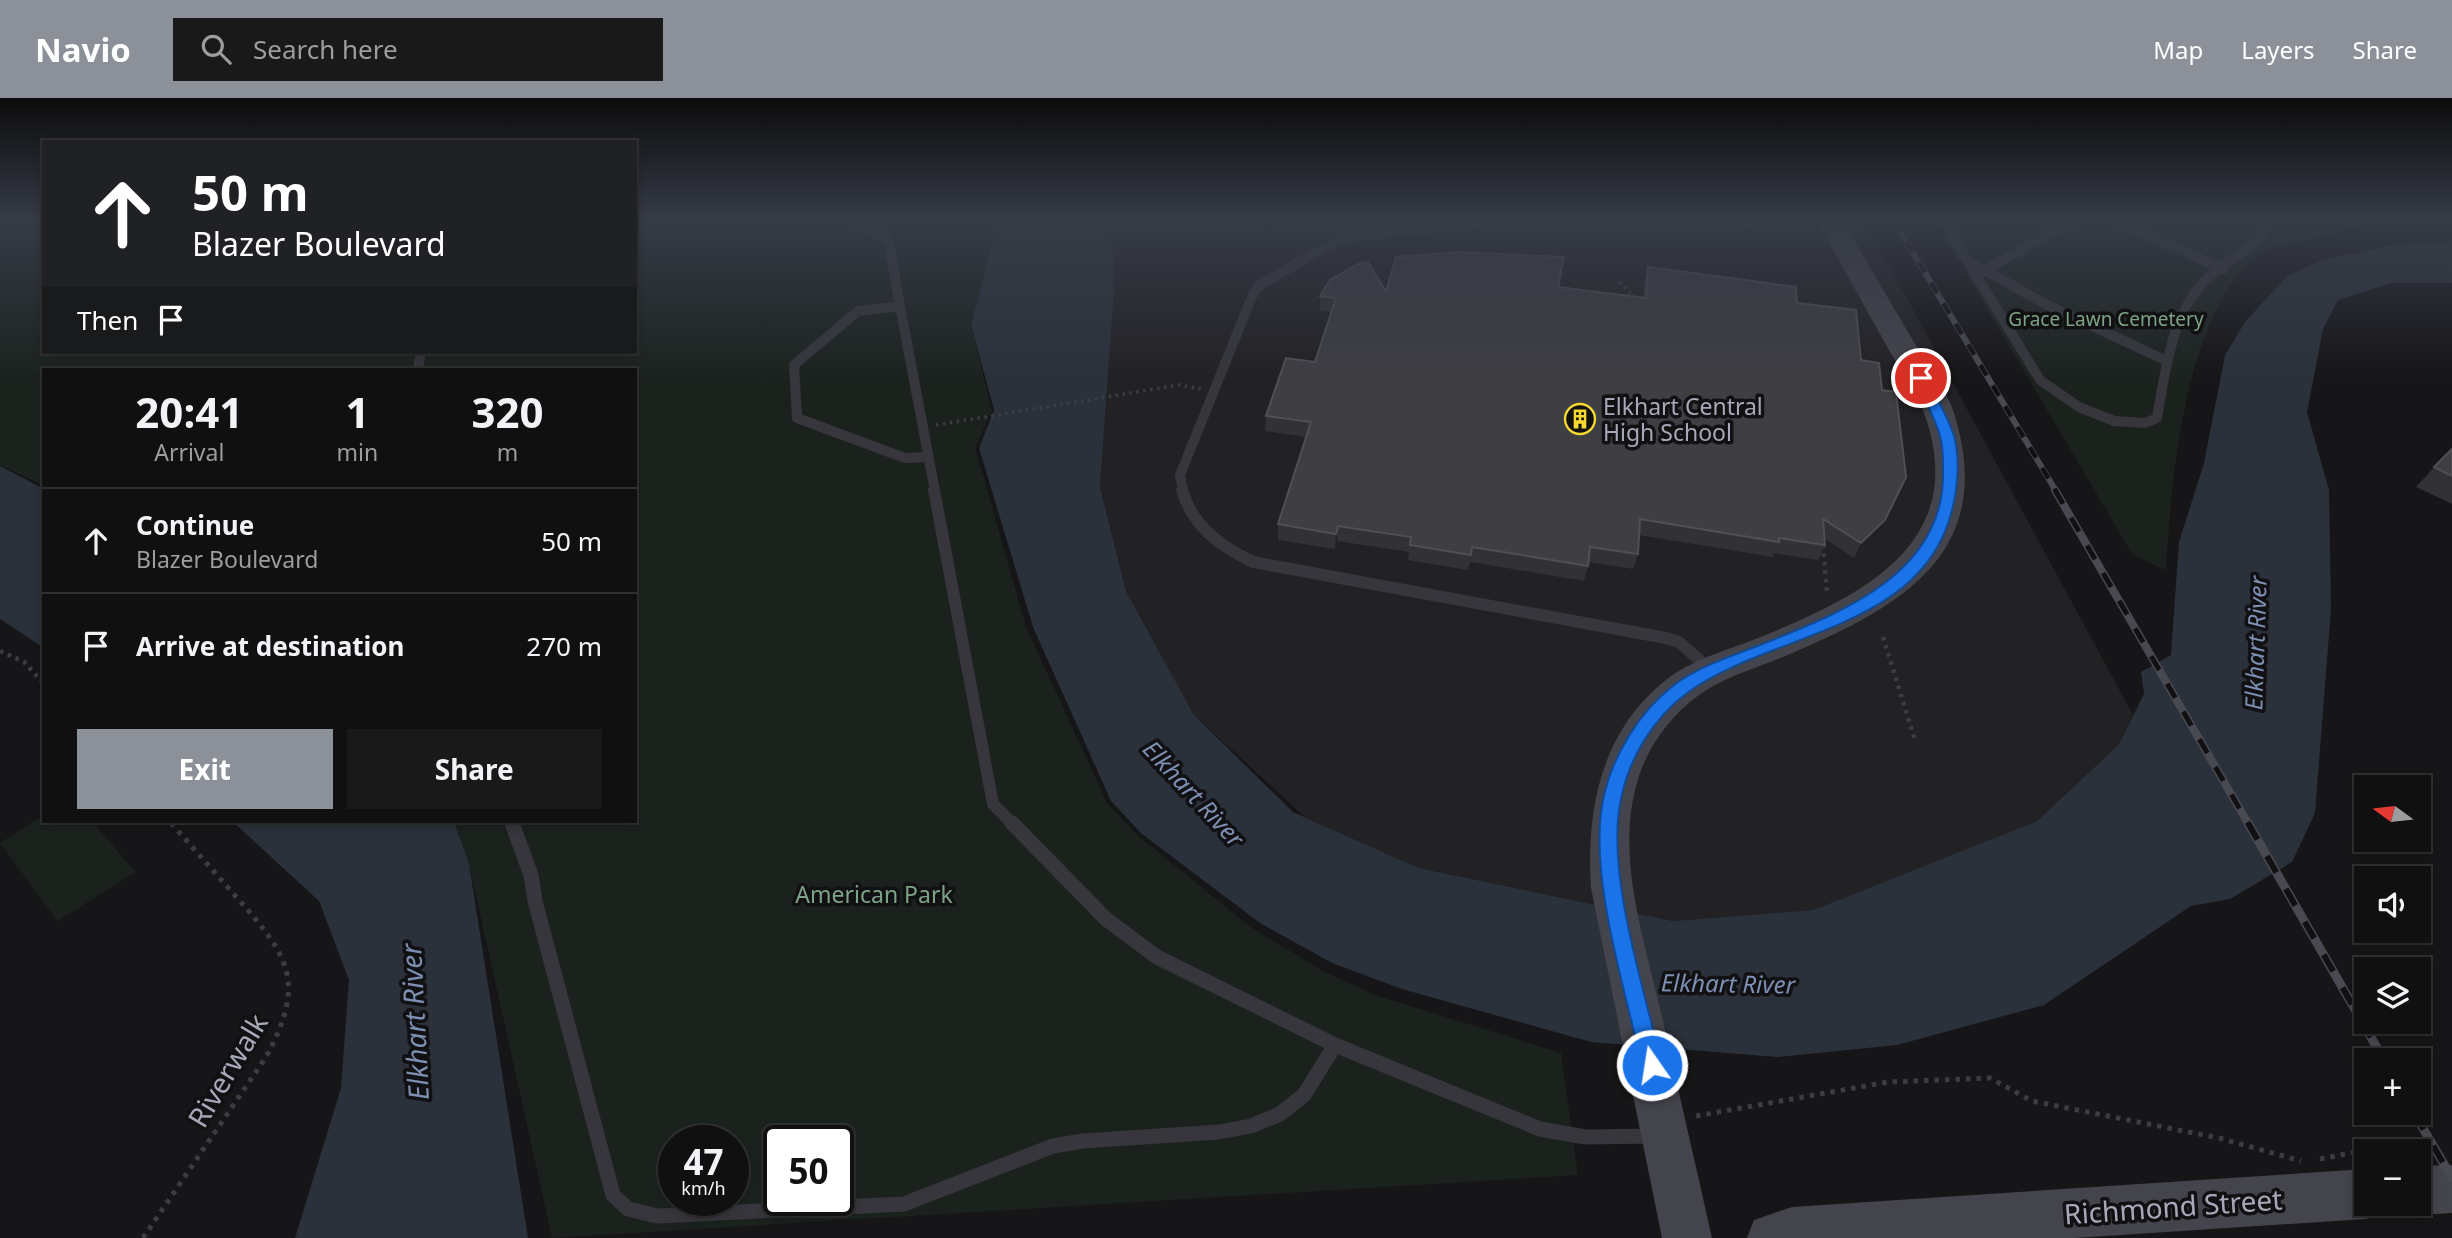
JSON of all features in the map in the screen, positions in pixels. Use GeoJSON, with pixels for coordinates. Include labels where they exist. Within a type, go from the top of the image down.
{"type":"FeatureCollection","features":[{"type":"Feature","properties":{"kind":"main road"},"geometry":{"type":"LineString","coordinates":[[1687,1238],[1673,1114],[1612,888],[1607,841],[1612,799],[1635,740],[1653,715],[1681,689],[1713,671],[1834,622],[1880,596],[1909,572],[1930,546],[1943,520],[1950,493],[1950,466],[1947,437],[1938,410],[1860,274]]}},
{"type":"Feature","properties":{"kind":"main road","name":"Richmond Street"},"geometry":{"type":"LineString","coordinates":[[1772,1238],[1806,1231],[2354,1173]]}},
{"type":"Feature","properties":{"kind":"main road"},"geometry":{"type":"LineString","coordinates":[[2431,1190],[2452,1189]]}},
{"type":"Feature","properties":{"kind":"lane"},"geometry":{"type":"LineString","coordinates":[[894,274],[926,457],[993,804],[1107,919],[1157,957],[1335,1045],[1557,1133],[1631,1139],[1673,1114]]}},
{"type":"Feature","properties":{"kind":"lane"},"geometry":{"type":"LineString","coordinates":[[1276,274],[1253,294],[1180,475],[1182,496],[1205,532],[1225,550],[1253,562],[1284,570],[1666,638],[1679,642],[1713,671]]}},
{"type":"Feature","properties":{"kind":"lane"},"geometry":{"type":"LineString","coordinates":[[1975,274],[2040,380],[2066,402],[2127,424],[2151,423],[2157,418],[2167,361],[2197,292],[2202,284],[2216,274]]}},
{"type":"Feature","properties":{"kind":"lane"},"geometry":{"type":"LineString","coordinates":[[1991,274],[2167,361]]}},
{"type":"Feature","properties":{"kind":"lane"},"geometry":{"type":"LineString","coordinates":[[900,306],[858,311],[794,365],[797,418],[905,458],[926,457]]}},
{"type":"Feature","properties":{"kind":"lane"},"geometry":{"type":"LineString","coordinates":[[512,823],[531,875],[535,901],[613,1195],[628,1209],[657,1216],[904,1204],[928,1198],[1011,1158],[1055,1145],[1242,1129],[1278,1115],[1305,1094],[1335,1045]]}},
{"type":"Feature","properties":{"kind":"path"},"geometry":{"type":"LineString","coordinates":[[1619,282],[1642,303]]}},
{"type":"Feature","properties":{"kind":"path"},"geometry":{"type":"LineString","coordinates":[[922,428],[1179,385],[1213,391]]}},
{"type":"Feature","properties":{"kind":"path"},"geometry":{"type":"LineString","coordinates":[[1822,534],[1827,593]]}},
{"type":"Feature","properties":{"kind":"path"},"geometry":{"type":"LineString","coordinates":[[1883,637],[1915,740]]}},
{"type":"Feature","properties":{"kind":"path"},"geometry":{"type":"LineString","coordinates":[[0,651],[24,662],[42,682]]}},
{"type":"Feature","properties":{"kind":"path","name":"Riverwalk"},"geometry":{"type":"LineString","coordinates":[[143,1238],[267,1057],[280,1032],[288,1005],[285,960],[274,940],[171,823]]}},
{"type":"Feature","properties":{"kind":"path"},"geometry":{"type":"LineString","coordinates":[[1673,1114],[1888,1082],[1990,1078],[2032,1101],[2219,1138],[2307,1163],[2354,1170]]}},
{"type":"Feature","properties":{"kind":"shaded area","name":"Elkhart Central High School"},"geometry":{"type":"Polygon","coordinates":[[[1114,274],[1894,274],[2133,715],[2119,744],[2037,821],[1813,910],[1673,921],[1419,868],[1305,817],[1194,715],[1126,591],[1100,487],[1114,274]]]}},
{"type":"Feature","properties":{"kind":"green space","name":"American Park"},"geometry":{"type":"Polygon","coordinates":[[[0,274],[42,274],[42,354],[637,354],[637,274],[984,274],[971,324],[992,411],[975,448],[1026,627],[1107,803],[1137,835],[1252,928],[1325,972],[1375,995],[1561,1053],[1578,1175],[552,1238],[469,864],[455,823],[637,823],[637,368],[42,368],[42,485],[0,465],[0,274]]]}},
{"type":"Feature","properties":{"kind":"green space","name":"Grace Lawn Cemetery"},"geometry":{"type":"Polygon","coordinates":[[[1967,274],[2240,274],[2218,306],[2201,348],[2188,394],[2172,490],[2166,570],[2133,555],[1967,274]]]}},
{"type":"Feature","properties":{"kind":"green space"},"geometry":{"type":"Polygon","coordinates":[[[42,816],[42,823],[94,823],[135,872],[58,921],[0,843],[42,816]]]}},
{"type":"Feature","properties":{"kind":"water","name":"Elkhart River"},"geometry":{"type":"Polygon","coordinates":[[[984,274],[1114,274],[1100,487],[1126,591],[1194,715],[1293,812],[1419,868],[1673,921],[1813,910],[2037,821],[2119,744],[2144,694],[2141,672],[2171,655],[2179,542],[2204,463],[2225,355],[2245,322],[2291,274],[2452,274],[2452,283],[2391,283],[2338,300],[2323,329],[2307,412],[2329,490],[2331,609],[2315,813],[2292,862],[2230,899],[2191,906],[2044,1005],[1897,1045],[1777,1057],[1591,1042],[1402,989],[1332,963],[1260,923],[1142,834],[1111,801],[1033,627],[979,448],[994,410],[971,324],[984,274]]]}},
{"type":"Feature","properties":{"kind":"water"},"geometry":{"type":"Polygon","coordinates":[[[0,466],[42,488],[42,647],[0,619],[0,466]]]}},
{"type":"Feature","properties":{"kind":"water","name":"Elkhart River"},"geometry":{"type":"Polygon","coordinates":[[[234,823],[455,823],[469,864],[528,1238],[295,1238],[341,1088],[349,980],[319,901],[234,823]]]}},
{"type":"Feature","properties":{"kind":"building","name":"Elkhart Central High School"},"geometry":{"type":"Polygon","coordinates":[[[1340,274],[1375,274],[1386,292],[1391,274],[1561,274],[1558,287],[1646,298],[1648,274],[1701,274],[1796,287],[1797,303],[1856,310],[1861,360],[1879,363],[1882,390],[1896,392],[1906,477],[1885,520],[1861,543],[1823,519],[1825,545],[1779,538],[1779,542],[1640,519],[1638,554],[1590,547],[1588,566],[1472,547],[1471,555],[1410,545],[1411,537],[1338,526],[1336,534],[1278,524],[1311,422],[1266,416],[1286,358],[1315,362],[1336,298],[1320,296],[1330,280],[1340,274]]]}},
{"type":"Feature","properties":{"kind":"building"},"geometry":{"type":"Polygon","coordinates":[[[2452,449],[2452,476],[2434,467],[2452,449]]]}},
{"type":"Feature","properties":{"kind":"railway"},"geometry":{"type":"LineString","coordinates":[[1926,274],[2056,491]]}},
{"type":"Feature","properties":{"kind":"railway"},"geometry":{"type":"LineString","coordinates":[[2055,490],[2249,825]]}},
{"type":"Feature","properties":{"kind":"railway"},"geometry":{"type":"LineString","coordinates":[[2248,823],[2377,1048]]}},
{"type":"Feature","properties":{"kind":"railway"},"geometry":{"type":"LineString","coordinates":[[2421,1125],[2452,1178]]}},
{"type":"Feature","properties":{"kind":"place","name":"Elkhart Central High School"},"geometry":{"type":"Point","coordinates":[1580,419]}},
{"type":"Feature","properties":{"kind":"route"},"geometry":{"type":"LineString","coordinates":[[1652,1065],[1612,888],[1607,841],[1612,799],[1621,771],[1635,740],[1653,715],[1681,689],[1713,671],[1834,622],[1867,604],[1909,572],[1930,546],[1943,520],[1950,493],[1950,466],[1947,437],[1938,410],[1921,378]]}}]}
